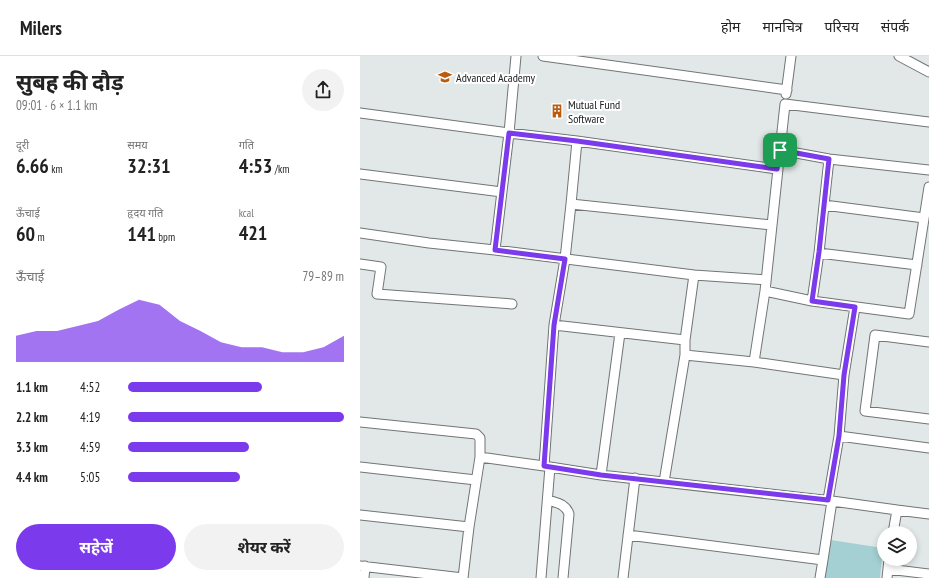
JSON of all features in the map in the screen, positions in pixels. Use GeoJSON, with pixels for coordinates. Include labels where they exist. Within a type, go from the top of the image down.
{"type":"FeatureCollection","features":[{"type":"Feature","properties":{"kind":"street"},"geometry":{"type":"LineString","coordinates":[[495,250],[509,133],[516,56]]}},
{"type":"Feature","properties":{"kind":"street"},"geometry":{"type":"LineString","coordinates":[[543,56],[579,58],[787,90]]}},
{"type":"Feature","properties":{"kind":"street"},"geometry":{"type":"LineString","coordinates":[[754,362],[765,291],[777,169],[791,56]]}},
{"type":"Feature","properties":{"kind":"street"},"geometry":{"type":"LineString","coordinates":[[899,56],[929,72]]}},
{"type":"Feature","properties":{"kind":"street"},"geometry":{"type":"LineString","coordinates":[[785,104],[929,122]]}},
{"type":"Feature","properties":{"kind":"street"},"geometry":{"type":"LineString","coordinates":[[360,113],[777,169]]}},
{"type":"Feature","properties":{"kind":"street"},"geometry":{"type":"LineString","coordinates":[[542,578],[548,500],[547,467],[554,325],[565,259],[577,141]]}},
{"type":"Feature","properties":{"kind":"street"},"geometry":{"type":"LineString","coordinates":[[780,150],[829,159],[929,170]]}},
{"type":"Feature","properties":{"kind":"street"},"geometry":{"type":"LineString","coordinates":[[812,301],[829,159]]}},
{"type":"Feature","properties":{"kind":"street"},"geometry":{"type":"LineString","coordinates":[[360,174],[502,192]]}},
{"type":"Feature","properties":{"kind":"street"},"geometry":{"type":"LineString","coordinates":[[765,291],[812,301],[909,314],[929,187]]}},
{"type":"Feature","properties":{"kind":"street"},"geometry":{"type":"LineString","coordinates":[[571,204],[772,225]]}},
{"type":"Feature","properties":{"kind":"street"},"geometry":{"type":"LineString","coordinates":[[824,205],[924,218]]}},
{"type":"Feature","properties":{"kind":"street"},"geometry":{"type":"LineString","coordinates":[[360,233],[429,243],[694,275],[766,280]]}},
{"type":"Feature","properties":{"kind":"street"},"geometry":{"type":"LineString","coordinates":[[819,252],[917,265]]}},
{"type":"Feature","properties":{"kind":"street"},"geometry":{"type":"LineString","coordinates":[[360,264],[381,267],[377,294],[512,304]]}},
{"type":"Feature","properties":{"kind":"street"},"geometry":{"type":"LineString","coordinates":[[664,482],[685,355],[685,340],[694,275]]}},
{"type":"Feature","properties":{"kind":"street"},"geometry":{"type":"LineString","coordinates":[[820,578],[839,436],[844,375],[855,307]]}},
{"type":"Feature","properties":{"kind":"street"},"geometry":{"type":"LineString","coordinates":[[554,325],[685,340]]}},
{"type":"Feature","properties":{"kind":"street"},"geometry":{"type":"LineString","coordinates":[[601,475],[620,333]]}},
{"type":"Feature","properties":{"kind":"street"},"geometry":{"type":"LineString","coordinates":[[929,342],[875,335],[865,411],[929,419]]}},
{"type":"Feature","properties":{"kind":"street"},"geometry":{"type":"LineString","coordinates":[[685,355],[754,362],[844,375]]}},
{"type":"Feature","properties":{"kind":"street"},"geometry":{"type":"LineString","coordinates":[[360,422],[476,434],[480,438],[480,457],[463,578],[363,566],[364,578]]}},
{"type":"Feature","properties":{"kind":"street"},"geometry":{"type":"LineString","coordinates":[[839,436],[929,448]]}},
{"type":"Feature","properties":{"kind":"street"},"geometry":{"type":"LineString","coordinates":[[480,457],[601,475],[830,500],[929,514]]}},
{"type":"Feature","properties":{"kind":"street"},"geometry":{"type":"LineString","coordinates":[[360,467],[476,480]]}},
{"type":"Feature","properties":{"kind":"street"},"geometry":{"type":"LineString","coordinates":[[623,578],[635,478]]}},
{"type":"Feature","properties":{"kind":"street"},"geometry":{"type":"LineString","coordinates":[[548,500],[564,505],[568,508],[569,514],[563,578]]}},
{"type":"Feature","properties":{"kind":"street"},"geometry":{"type":"LineString","coordinates":[[895,526],[897,510]]}},
{"type":"Feature","properties":{"kind":"street"},"geometry":{"type":"LineString","coordinates":[[360,515],[469,527]]}},
{"type":"Feature","properties":{"kind":"street"},"geometry":{"type":"LineString","coordinates":[[628,535],[823,560]]}},
{"type":"Feature","properties":{"kind":"street"},"geometry":{"type":"LineString","coordinates":[[887,574],[929,574]]}},
{"type":"Feature","properties":{"kind":"shaded area"},"geometry":{"type":"Polygon","coordinates":[[[824,539],[877,547],[877,566],[881,566],[880,578],[819,578],[824,539]]]}},
{"type":"Feature","properties":{"kind":"place","name":"Advanced Academy"},"geometry":{"type":"Point","coordinates":[445,77]}},
{"type":"Feature","properties":{"kind":"place","name":"Mutual Fund Software"},"geometry":{"type":"Point","coordinates":[557,111]}},
{"type":"Feature","properties":{"kind":"route"},"geometry":{"type":"LineString","coordinates":[[509,133],[777,169],[780,150],[829,159],[812,301],[855,307],[844,375],[839,436],[828,500],[601,475],[544,466],[554,325],[565,259],[495,250],[509,133]]}}]}
